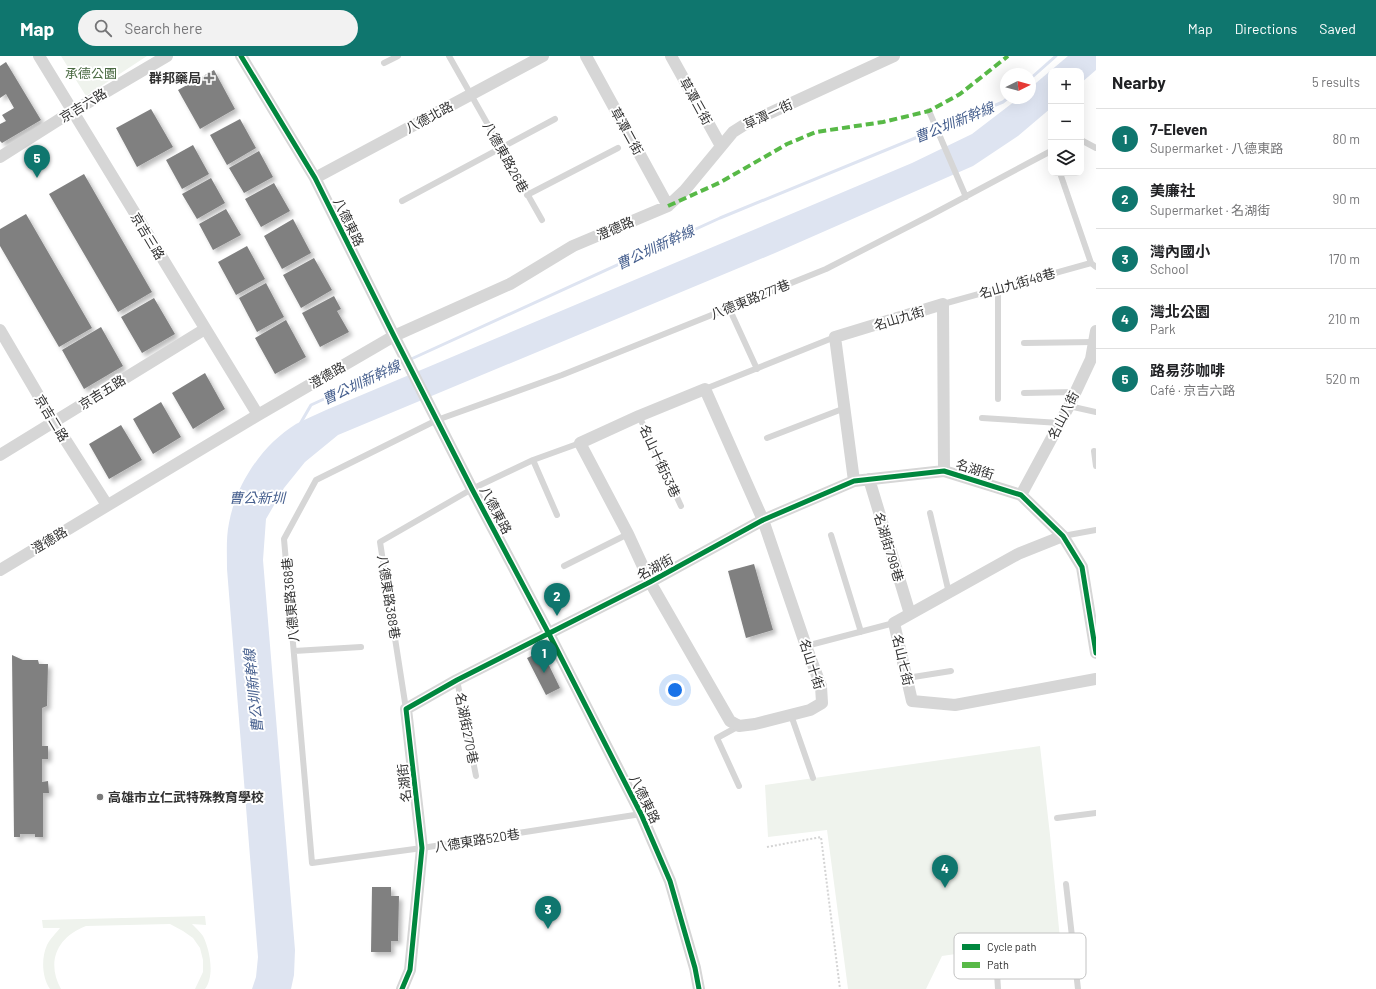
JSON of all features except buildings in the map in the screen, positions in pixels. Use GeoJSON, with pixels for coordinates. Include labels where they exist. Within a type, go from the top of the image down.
{"type":"FeatureCollection","features":[{"type":"Feature","properties":{"kind":"street","name":"京吉三路"},"geometry":{"type":"LineString","coordinates":[[39,56],[204,329],[258,415]]}},
{"type":"Feature","properties":{"kind":"street","name":"京吉六路"},"geometry":{"type":"LineString","coordinates":[[0,157],[167,56]]}},
{"type":"Feature","properties":{"kind":"street","name":"八德東路"},"geometry":{"type":"LineString","coordinates":[[241,56],[315,178],[472,489],[550,634],[641,814],[670,881],[695,968],[699,989]]}},
{"type":"Feature","properties":{"kind":"street","name":"八德北路"},"geometry":{"type":"LineString","coordinates":[[315,178],[543,56]]}},
{"type":"Feature","properties":{"kind":"street","name":"草潭二街"},"geometry":{"type":"LineString","coordinates":[[586,56],[668,206]]}},
{"type":"Feature","properties":{"kind":"street","name":"草潭三街"},"geometry":{"type":"LineString","coordinates":[[671,56],[721,146]]}},
{"type":"Feature","properties":{"kind":"street","name":"草潭一街"},"geometry":{"type":"LineString","coordinates":[[668,206],[685,190],[733,132],[744,125],[894,56]]}},
{"type":"Feature","properties":{"kind":"street","name":"澄德路"},"geometry":{"type":"LineString","coordinates":[[0,570],[258,415],[394,336],[510,284],[573,246],[668,206]]}},
{"type":"Feature","properties":{"kind":"street","name":"名山九街"},"geometry":{"type":"LineString","coordinates":[[835,337],[943,304],[944,471]]}},
{"type":"Feature","properties":{"kind":"street","name":"京吉五路"},"geometry":{"type":"LineString","coordinates":[[0,455],[204,329]]}},
{"type":"Feature","properties":{"kind":"street","name":"京吉二路"},"geometry":{"type":"LineString","coordinates":[[0,330],[54,422],[107,505]]}},
{"type":"Feature","properties":{"kind":"street"},"geometry":{"type":"LineString","coordinates":[[835,337],[854,481]]}},
{"type":"Feature","properties":{"kind":"street","name":"名山八街"},"geometry":{"type":"LineString","coordinates":[[1021,495],[1069,406],[1091,359],[1095,337]]}},
{"type":"Feature","properties":{"kind":"street"},"geometry":{"type":"LineString","coordinates":[[705,389],[580,442],[628,534],[650,582],[730,721],[739,726]]}},
{"type":"Feature","properties":{"kind":"street","name":"名山十街"},"geometry":{"type":"LineString","coordinates":[[705,389],[763,520],[806,646],[822,686],[822,703],[810,710],[755,724],[739,726]]}},
{"type":"Feature","properties":{"kind":"street","name":"名湖街"},"geometry":{"type":"LineString","coordinates":[[402,989],[410,970],[422,848],[406,709],[457,680],[650,582],[763,520],[854,481],[944,471],[1021,495],[1064,536],[1082,567],[1096,653]]}},
{"type":"Feature","properties":{"kind":"street","name":"名湖街798巷"},"geometry":{"type":"LineString","coordinates":[[868,479],[910,614]]}},
{"type":"Feature","properties":{"kind":"street","name":"名山七街"},"geometry":{"type":"LineString","coordinates":[[1064,536],[1018,554],[894,623],[906,678],[912,701],[955,705],[1096,679]]}},
{"type":"Feature","properties":{"kind":"lane"},"geometry":{"type":"LineString","coordinates":[[384,63],[398,56]]}},
{"type":"Feature","properties":{"kind":"lane","name":"八德東路26巷"},"geometry":{"type":"LineString","coordinates":[[449,56],[542,220]]}},
{"type":"Feature","properties":{"kind":"lane"},"geometry":{"type":"LineString","coordinates":[[929,111],[966,196]]}},
{"type":"Feature","properties":{"kind":"lane"},"geometry":{"type":"LineString","coordinates":[[402,201],[555,119]]}},
{"type":"Feature","properties":{"kind":"lane"},"geometry":{"type":"LineString","coordinates":[[1084,142],[1096,148]]}},
{"type":"Feature","properties":{"kind":"lane"},"geometry":{"type":"LineString","coordinates":[[528,195],[618,148]]}},
{"type":"Feature","properties":{"kind":"lane","name":"八德東路277巷"},"geometry":{"type":"LineString","coordinates":[[437,420],[562,375],[826,269],[1048,153]]}},
{"type":"Feature","properties":{"kind":"lane"},"geometry":{"type":"LineString","coordinates":[[1061,176],[1093,265]]}},
{"type":"Feature","properties":{"kind":"lane","name":"名山九街48巷"},"geometry":{"type":"LineString","coordinates":[[943,304],[1093,265]]}},
{"type":"Feature","properties":{"kind":"lane"},"geometry":{"type":"LineString","coordinates":[[998,289],[998,399]]}},
{"type":"Feature","properties":{"kind":"lane"},"geometry":{"type":"LineString","coordinates":[[729,308],[756,369]]}},
{"type":"Feature","properties":{"kind":"lane"},"geometry":{"type":"LineString","coordinates":[[705,389],[835,337]]}},
{"type":"Feature","properties":{"kind":"lane"},"geometry":{"type":"LineString","coordinates":[[1024,343],[1095,337]]}},
{"type":"Feature","properties":{"kind":"lane"},"geometry":{"type":"LineString","coordinates":[[1024,393],[1075,392]]}},
{"type":"Feature","properties":{"kind":"lane"},"geometry":{"type":"LineString","coordinates":[[1069,406],[1096,412]]}},
{"type":"Feature","properties":{"kind":"lane"},"geometry":{"type":"LineString","coordinates":[[767,438],[844,408]]}},
{"type":"Feature","properties":{"kind":"lane","name":"名山十街53巷"},"geometry":{"type":"LineString","coordinates":[[639,416],[681,506]]}},
{"type":"Feature","properties":{"kind":"lane"},"geometry":{"type":"LineString","coordinates":[[982,418],[1060,423]]}},
{"type":"Feature","properties":{"kind":"lane","name":"八德東路368巷"},"geometry":{"type":"LineString","coordinates":[[312,863],[284,539],[316,480],[437,420]]}},
{"type":"Feature","properties":{"kind":"lane"},"geometry":{"type":"LineString","coordinates":[[472,489],[533,460],[580,442]]}},
{"type":"Feature","properties":{"kind":"lane"},"geometry":{"type":"LineString","coordinates":[[1094,451],[1096,466]]}},
{"type":"Feature","properties":{"kind":"lane"},"geometry":{"type":"LineString","coordinates":[[533,460],[557,515]]}},
{"type":"Feature","properties":{"kind":"lane","name":"八德東路388巷"},"geometry":{"type":"LineString","coordinates":[[406,709],[380,542],[472,489]]}},
{"type":"Feature","properties":{"kind":"lane"},"geometry":{"type":"LineString","coordinates":[[930,513],[949,593]]}},
{"type":"Feature","properties":{"kind":"lane"},"geometry":{"type":"LineString","coordinates":[[1064,536],[1096,530]]}},
{"type":"Feature","properties":{"kind":"lane"},"geometry":{"type":"LineString","coordinates":[[564,566],[628,534]]}},
{"type":"Feature","properties":{"kind":"lane"},"geometry":{"type":"LineString","coordinates":[[831,535],[861,632]]}},
{"type":"Feature","properties":{"kind":"lane"},"geometry":{"type":"LineString","coordinates":[[806,646],[894,623]]}},
{"type":"Feature","properties":{"kind":"lane"},"geometry":{"type":"LineString","coordinates":[[294,651],[361,647]]}},
{"type":"Feature","properties":{"kind":"lane"},"geometry":{"type":"LineString","coordinates":[[906,678],[951,671]]}},
{"type":"Feature","properties":{"kind":"lane","name":"名湖街270巷"},"geometry":{"type":"LineString","coordinates":[[457,680],[476,776]]}},
{"type":"Feature","properties":{"kind":"lane"},"geometry":{"type":"LineString","coordinates":[[791,715],[813,778]]}},
{"type":"Feature","properties":{"kind":"lane"},"geometry":{"type":"LineString","coordinates":[[739,726],[716,738],[739,786]]}},
{"type":"Feature","properties":{"kind":"lane"},"geometry":{"type":"LineString","coordinates":[[1058,818],[1096,813]]}},
{"type":"Feature","properties":{"kind":"lane","name":"八德東路520巷"},"geometry":{"type":"LineString","coordinates":[[312,863],[422,848],[641,814]]}},
{"type":"Feature","properties":{"kind":"lane"},"geometry":{"type":"LineString","coordinates":[[1066,884],[1072,933]]}},
{"type":"Feature","properties":{"kind":"lane"},"geometry":{"type":"LineString","coordinates":[[997,979],[998,989]]}},
{"type":"Feature","properties":{"kind":"lane"},"geometry":{"type":"LineString","coordinates":[[1077,979],[1078,989]]}},
{"type":"Feature","properties":{"kind":"path"},"geometry":{"type":"LineString","coordinates":[[767,847],[821,837],[840,989]]}},
{"type":"Feature","properties":{"kind":"green space","name":"承德公園"},"geometry":{"type":"Polygon","coordinates":[[[61,56],[147,56],[86,96],[61,56]]]}},
{"type":"Feature","properties":{"kind":"green space"},"geometry":{"type":"Polygon","coordinates":[[[1040,746],[1059,933],[954,933],[954,954],[942,956],[926,989],[848,989],[827,830],[768,837],[765,785],[1040,746]]]}},
{"type":"Feature","properties":{"kind":"green space"},"geometry":{"type":"Polygon","coordinates":[[[205,916],[206,925],[192,924],[203,936],[208,948],[211,970],[208,984],[205,989],[195,989],[203,972],[203,960],[200,948],[193,938],[170,924],[86,926],[68,937],[61,944],[57,952],[54,969],[61,989],[50,989],[47,984],[43,968],[45,950],[51,938],[60,928],[43,928],[42,920],[205,916]]]}},
{"type":"Feature","properties":{"kind":"water","name":"曹公新圳"},"geometry":{"type":"Polygon","coordinates":[[[1068,56],[1096,56],[1096,70],[1084,80],[1084,68],[1054,68],[1068,56]]]}},
{"type":"Feature","properties":{"kind":"water","name":"曹公新圳"},"geometry":{"type":"Polygon","coordinates":[[[1048,73],[1048,111],[1018,136],[973,166],[775,253],[338,435],[305,462],[284,488],[266,519],[263,560],[295,950],[294,975],[291,989],[252,989],[256,977],[258,957],[227,569],[227,534],[232,508],[244,480],[262,454],[272,443],[296,424],[326,410],[912,163],[972,134],[1011,104],[1036,104],[1036,83],[1048,73]]]}},
{"type":"Feature","properties":{"kind":"waterway","name":"曹公圳新幹線"},"geometry":{"type":"LineString","coordinates":[[1036,74],[1056,56]]}},
{"type":"Feature","properties":{"kind":"waterway","name":"曹公圳新幹線"},"geometry":{"type":"LineString","coordinates":[[409,360],[720,218],[1000,103]]}},
{"type":"Feature","properties":{"kind":"waterway","name":"曹公圳新幹線"},"geometry":{"type":"LineString","coordinates":[[300,424],[311,405],[404,362]]}},
{"type":"Feature","properties":{"kind":"marked path"},"geometry":{"type":"LineString","coordinates":[[668,206],[721,182],[787,144],[816,132],[883,122],[929,111],[960,94],[1008,56]]}},
{"type":"Feature","properties":{"kind":"cycle path"},"geometry":{"type":"LineString","coordinates":[[241,56],[315,178],[472,489],[549,634],[641,814],[670,881],[695,968],[699,989]]}},
{"type":"Feature","properties":{"kind":"cycle path"},"geometry":{"type":"LineString","coordinates":[[402,989],[410,970],[422,848],[406,709],[457,680],[650,582],[763,520],[854,481],[944,471],[1021,495],[1063,536],[1082,567],[1096,653]]}},
{"type":"Feature","properties":{"kind":"place","name":"群邦藥局"},"geometry":{"type":"Point","coordinates":[209,78]}},
{"type":"Feature","properties":{"kind":"place","name":"路易莎咖啡"},"geometry":{"type":"Point","coordinates":[37,178]}},
{"type":"Feature","properties":{"kind":"place","name":"美廉社"},"geometry":{"type":"Point","coordinates":[557,616]}},
{"type":"Feature","properties":{"kind":"place","name":"7-Eleven"},"geometry":{"type":"Point","coordinates":[544,673]}},
{"type":"Feature","properties":{"kind":"place","name":"高雄市立仁武特殊教育學校"},"geometry":{"type":"Point","coordinates":[100,797]}},
{"type":"Feature","properties":{"kind":"place","name":"灣北公園"},"geometry":{"type":"Point","coordinates":[945,888]}},
{"type":"Feature","properties":{"kind":"place","name":"灣內國小"},"geometry":{"type":"Point","coordinates":[548,929]}}]}
